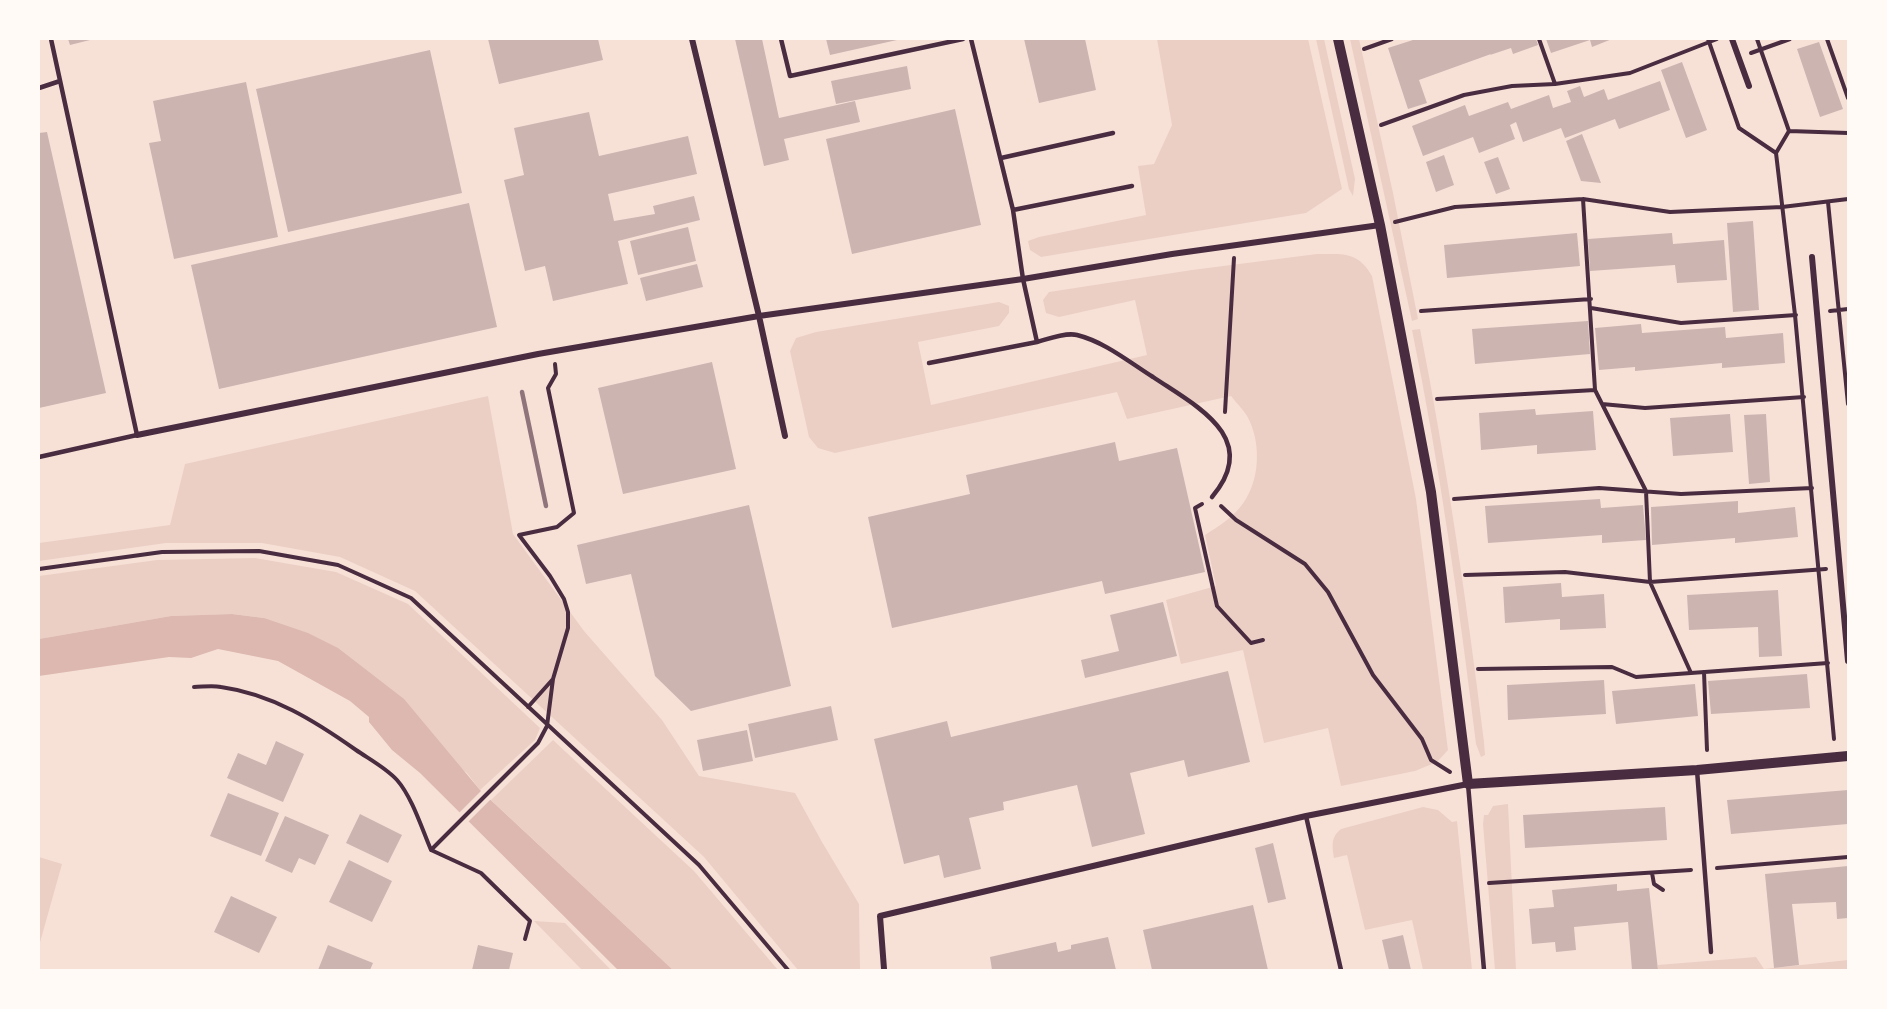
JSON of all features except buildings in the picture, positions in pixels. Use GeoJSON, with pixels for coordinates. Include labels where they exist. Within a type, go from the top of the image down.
{"type":"FeatureCollection","features":[{"type":"Feature","properties":{"kind":"street"},"geometry":{"type":"LineString","coordinates":[[692,39],[759,316],[785,436]]}},
{"type":"Feature","properties":{"kind":"street"},"geometry":{"type":"LineString","coordinates":[[1338,39],[1380,225],[1431,492],[1468,784]]}},
{"type":"Feature","properties":{"kind":"street"},"geometry":{"type":"LineString","coordinates":[[1732,39],[1749,87]]}},
{"type":"Feature","properties":{"kind":"street"},"geometry":{"type":"LineString","coordinates":[[137,435],[553,352],[759,316],[1380,225]]}},
{"type":"Feature","properties":{"kind":"street"},"geometry":{"type":"LineString","coordinates":[[1812,257],[1848,661]]}},
{"type":"Feature","properties":{"kind":"street"},"geometry":{"type":"LineString","coordinates":[[884,969],[880,916],[1306,816],[1468,784],[1697,770],[1848,756]]}},
{"type":"Feature","properties":{"kind":"lane"},"geometry":{"type":"LineString","coordinates":[[39,457],[137,435],[51,39]]}},
{"type":"Feature","properties":{"kind":"lane"},"geometry":{"type":"LineString","coordinates":[[781,39],[790,76],[963,39]]}},
{"type":"Feature","properties":{"kind":"lane"},"geometry":{"type":"LineString","coordinates":[[971,39],[1013,210],[1023,279],[1037,342]]}},
{"type":"Feature","properties":{"kind":"lane"},"geometry":{"type":"LineString","coordinates":[[39,88],[60,81]]}},
{"type":"Feature","properties":{"kind":"lane"},"geometry":{"type":"LineString","coordinates":[[1000,158],[1113,133]]}},
{"type":"Feature","properties":{"kind":"lane"},"geometry":{"type":"LineString","coordinates":[[1013,210],[1132,186]]}},
{"type":"Feature","properties":{"kind":"lane"},"geometry":{"type":"LineString","coordinates":[[929,363],[1075,334],[1105,346],[1207,413],[1217,423],[1228,444],[1230,457],[1228,472],[1222,485],[1212,497]]}},
{"type":"Feature","properties":{"kind":"lane"},"geometry":{"type":"LineString","coordinates":[[1697,770],[1711,952]]}},
{"type":"Feature","properties":{"kind":"lane"},"geometry":{"type":"LineString","coordinates":[[1468,784],[1484,970]]}},
{"type":"Feature","properties":{"kind":"lane"},"geometry":{"type":"LineString","coordinates":[[1306,816],[1341,970]]}},
{"type":"Feature","properties":{"kind":"path"},"geometry":{"type":"LineString","coordinates":[[1364,49],[1392,39]]}},
{"type":"Feature","properties":{"kind":"path"},"geometry":{"type":"LineString","coordinates":[[1539,39],[1555,84]]}},
{"type":"Feature","properties":{"kind":"path"},"geometry":{"type":"LineString","coordinates":[[1382,125],[1464,95],[1630,73],[1717,39]]}},
{"type":"Feature","properties":{"kind":"path"},"geometry":{"type":"LineString","coordinates":[[1757,39],[1789,131],[1776,153],[1795,315],[1834,740]]}},
{"type":"Feature","properties":{"kind":"path"},"geometry":{"type":"LineString","coordinates":[[1739,57],[1790,39]]}},
{"type":"Feature","properties":{"kind":"path"},"geometry":{"type":"LineString","coordinates":[[1827,39],[1848,98]]}},
{"type":"Feature","properties":{"kind":"path"},"geometry":{"type":"LineString","coordinates":[[1709,41],[1739,128],[1776,153]]}},
{"type":"Feature","properties":{"kind":"path"},"geometry":{"type":"LineString","coordinates":[[1789,131],[1848,133]]}},
{"type":"Feature","properties":{"kind":"path"},"geometry":{"type":"LineString","coordinates":[[1380,225],[1455,207],[1583,199],[1670,212],[1782,207],[1848,199]]}},
{"type":"Feature","properties":{"kind":"path"},"geometry":{"type":"LineString","coordinates":[[1583,199],[1595,390],[1646,491],[1650,582],[1691,673]]}},
{"type":"Feature","properties":{"kind":"path"},"geometry":{"type":"LineString","coordinates":[[1828,201],[1848,404]]}},
{"type":"Feature","properties":{"kind":"path"},"geometry":{"type":"LineString","coordinates":[[1217,423],[1225,412],[1235,246]]}},
{"type":"Feature","properties":{"kind":"path"},"geometry":{"type":"LineString","coordinates":[[1421,311],[1591,299]]}},
{"type":"Feature","properties":{"kind":"path"},"geometry":{"type":"LineString","coordinates":[[1591,308],[1681,322],[1795,315],[1848,309]]}},
{"type":"Feature","properties":{"kind":"path"},"geometry":{"type":"LineString","coordinates":[[433,849],[538,743],[548,726],[553,678],[568,628],[568,612],[564,599],[550,576],[519,535],[557,527],[574,513],[548,388],[556,374],[553,352]]}},
{"type":"Feature","properties":{"kind":"path"},"geometry":{"type":"LineString","coordinates":[[1437,399],[1595,390]]}},
{"type":"Feature","properties":{"kind":"path"},"geometry":{"type":"LineString","coordinates":[[1601,404],[1645,408],[1824,395]]}},
{"type":"Feature","properties":{"kind":"path"},"geometry":{"type":"LineString","coordinates":[[1454,499],[1599,488],[1681,494],[1833,487]]}},
{"type":"Feature","properties":{"kind":"path"},"geometry":{"type":"LineString","coordinates":[[1212,497],[1236,520],[1305,564],[1328,592],[1373,675],[1422,739],[1431,760],[1468,784]]}},
{"type":"Feature","properties":{"kind":"path"},"geometry":{"type":"LineString","coordinates":[[1195,508],[1217,606],[1251,643],[1263,640]]}},
{"type":"Feature","properties":{"kind":"path"},"geometry":{"type":"LineString","coordinates":[[39,569],[162,552],[259,551],[338,565],[411,598],[699,865],[788,970]]}},
{"type":"Feature","properties":{"kind":"path"},"geometry":{"type":"LineString","coordinates":[[1466,575],[1565,572],[1650,582],[1840,568]]}},
{"type":"Feature","properties":{"kind":"path"},"geometry":{"type":"LineString","coordinates":[[1478,669],[1612,667],[1636,677],[1838,662]]}},
{"type":"Feature","properties":{"kind":"path"},"geometry":{"type":"LineString","coordinates":[[1704,672],[1707,750]]}},
{"type":"Feature","properties":{"kind":"path"},"geometry":{"type":"LineString","coordinates":[[528,707],[553,678]]}},
{"type":"Feature","properties":{"kind":"path"},"geometry":{"type":"LineString","coordinates":[[194,687],[219,686],[287,707],[324,727],[397,780],[433,849],[481,873],[530,921],[525,939]]}},
{"type":"Feature","properties":{"kind":"path"},"geometry":{"type":"LineString","coordinates":[[1477,884],[1848,857]]}},
{"type":"Feature","properties":{"kind":"path"},"geometry":{"type":"LineString","coordinates":[[1652,873],[1654,884],[1662,890]]}},
{"type":"Feature","properties":{"kind":"shaded area"},"geometry":{"type":"Polygon","coordinates":[[[1157,39],[1308,39],[1342,189],[1306,213],[1041,257],[1030,250],[1028,241],[1146,215],[1138,166],[1154,164],[1172,125],[1157,39]]]}},
{"type":"Feature","properties":{"kind":"shaded area"},"geometry":{"type":"Polygon","coordinates":[[[1316,39],[1324,39],[1355,179],[1353,196],[1349,189],[1316,39]]]}},
{"type":"Feature","properties":{"kind":"shaded area"},"geometry":{"type":"Polygon","coordinates":[[[1350,39],[1359,39],[1393,193],[1418,319],[1412,321],[1350,39]]]}},
{"type":"Feature","properties":{"kind":"shaded area"},"geometry":{"type":"Polygon","coordinates":[[[1317,254],[1342,254],[1355,258],[1367,268],[1372,276],[1416,499],[1448,750],[1437,762],[1415,771],[1341,786],[1328,728],[1264,743],[1243,650],[1181,664],[1166,600],[1216,586],[1205,535],[1236,512],[1249,493],[1255,474],[1257,452],[1254,432],[1247,415],[1231,396],[1127,419],[1117,392],[835,453],[818,448],[809,437],[790,351],[796,338],[816,332],[999,302],[1009,306],[1009,313],[999,326],[918,342],[931,405],[1147,355],[1135,300],[1059,317],[1046,313],[1043,300],[1049,292],[1317,254]]]}},
{"type":"Feature","properties":{"kind":"shaded area"},"geometry":{"type":"Polygon","coordinates":[[[1420,329],[1448,483],[1463,587],[1484,742],[1485,755],[1481,757],[1476,744],[1440,485],[1412,330],[1420,329]]]}},
{"type":"Feature","properties":{"kind":"shaded area"},"geometry":{"type":"Polygon","coordinates":[[[488,396],[513,534],[584,631],[662,720],[699,776],[795,793],[859,904],[860,970],[798,970],[704,857],[415,591],[340,557],[262,543],[166,543],[39,561],[39,543],[170,525],[185,464],[488,396]]]}},
{"type":"Feature","properties":{"kind":"shaded area"},"geometry":{"type":"Polygon","coordinates":[[[255,558],[336,572],[408,604],[540,728],[535,740],[480,790],[467,773],[264,618],[232,614],[171,616],[39,639],[39,576],[157,560],[255,558]]]}},
{"type":"Feature","properties":{"kind":"shaded area"},"geometry":{"type":"Polygon","coordinates":[[[232,614],[264,618],[308,633],[338,648],[404,699],[480,790],[673,970],[618,970],[420,773],[392,750],[369,722],[369,717],[350,701],[278,661],[218,649],[191,658],[169,657],[39,676],[39,639],[171,616],[232,614]]]}},
{"type":"Feature","properties":{"kind":"shaded area"},"geometry":{"type":"Polygon","coordinates":[[[553,740],[694,871],[778,970],[673,970],[491,800],[553,740]]]}},
{"type":"Feature","properties":{"kind":"shaded area"},"geometry":{"type":"Polygon","coordinates":[[[1508,804],[1516,970],[1495,970],[1483,824],[1484,815],[1488,815],[1493,806],[1508,804]]]}},
{"type":"Feature","properties":{"kind":"shaded area"},"geometry":{"type":"Polygon","coordinates":[[[1423,807],[1438,810],[1452,822],[1457,821],[1472,970],[1423,970],[1412,920],[1365,930],[1347,855],[1334,858],[1333,842],[1335,835],[1341,829],[1423,807]]]}},
{"type":"Feature","properties":{"kind":"shaded area"},"geometry":{"type":"Polygon","coordinates":[[[39,857],[62,864],[39,946],[39,857]]]}},
{"type":"Feature","properties":{"kind":"shaded area"},"geometry":{"type":"Polygon","coordinates":[[[534,921],[565,923],[611,970],[582,970],[534,921]]]}},
{"type":"Feature","properties":{"kind":"shaded area"},"geometry":{"type":"Polygon","coordinates":[[[1756,957],[1764,969],[1848,960],[1848,970],[1658,970],[1658,965],[1756,957]]]}},
{"type":"Feature","properties":{"kind":"pier"},"geometry":{"type":"Polygon","coordinates":[[[483,789],[492,798],[466,824],[457,815],[483,789]]]}},
{"type":"Feature","properties":{"kind":"railway"},"geometry":{"type":"LineString","coordinates":[[522,392],[546,506]]}}]}
